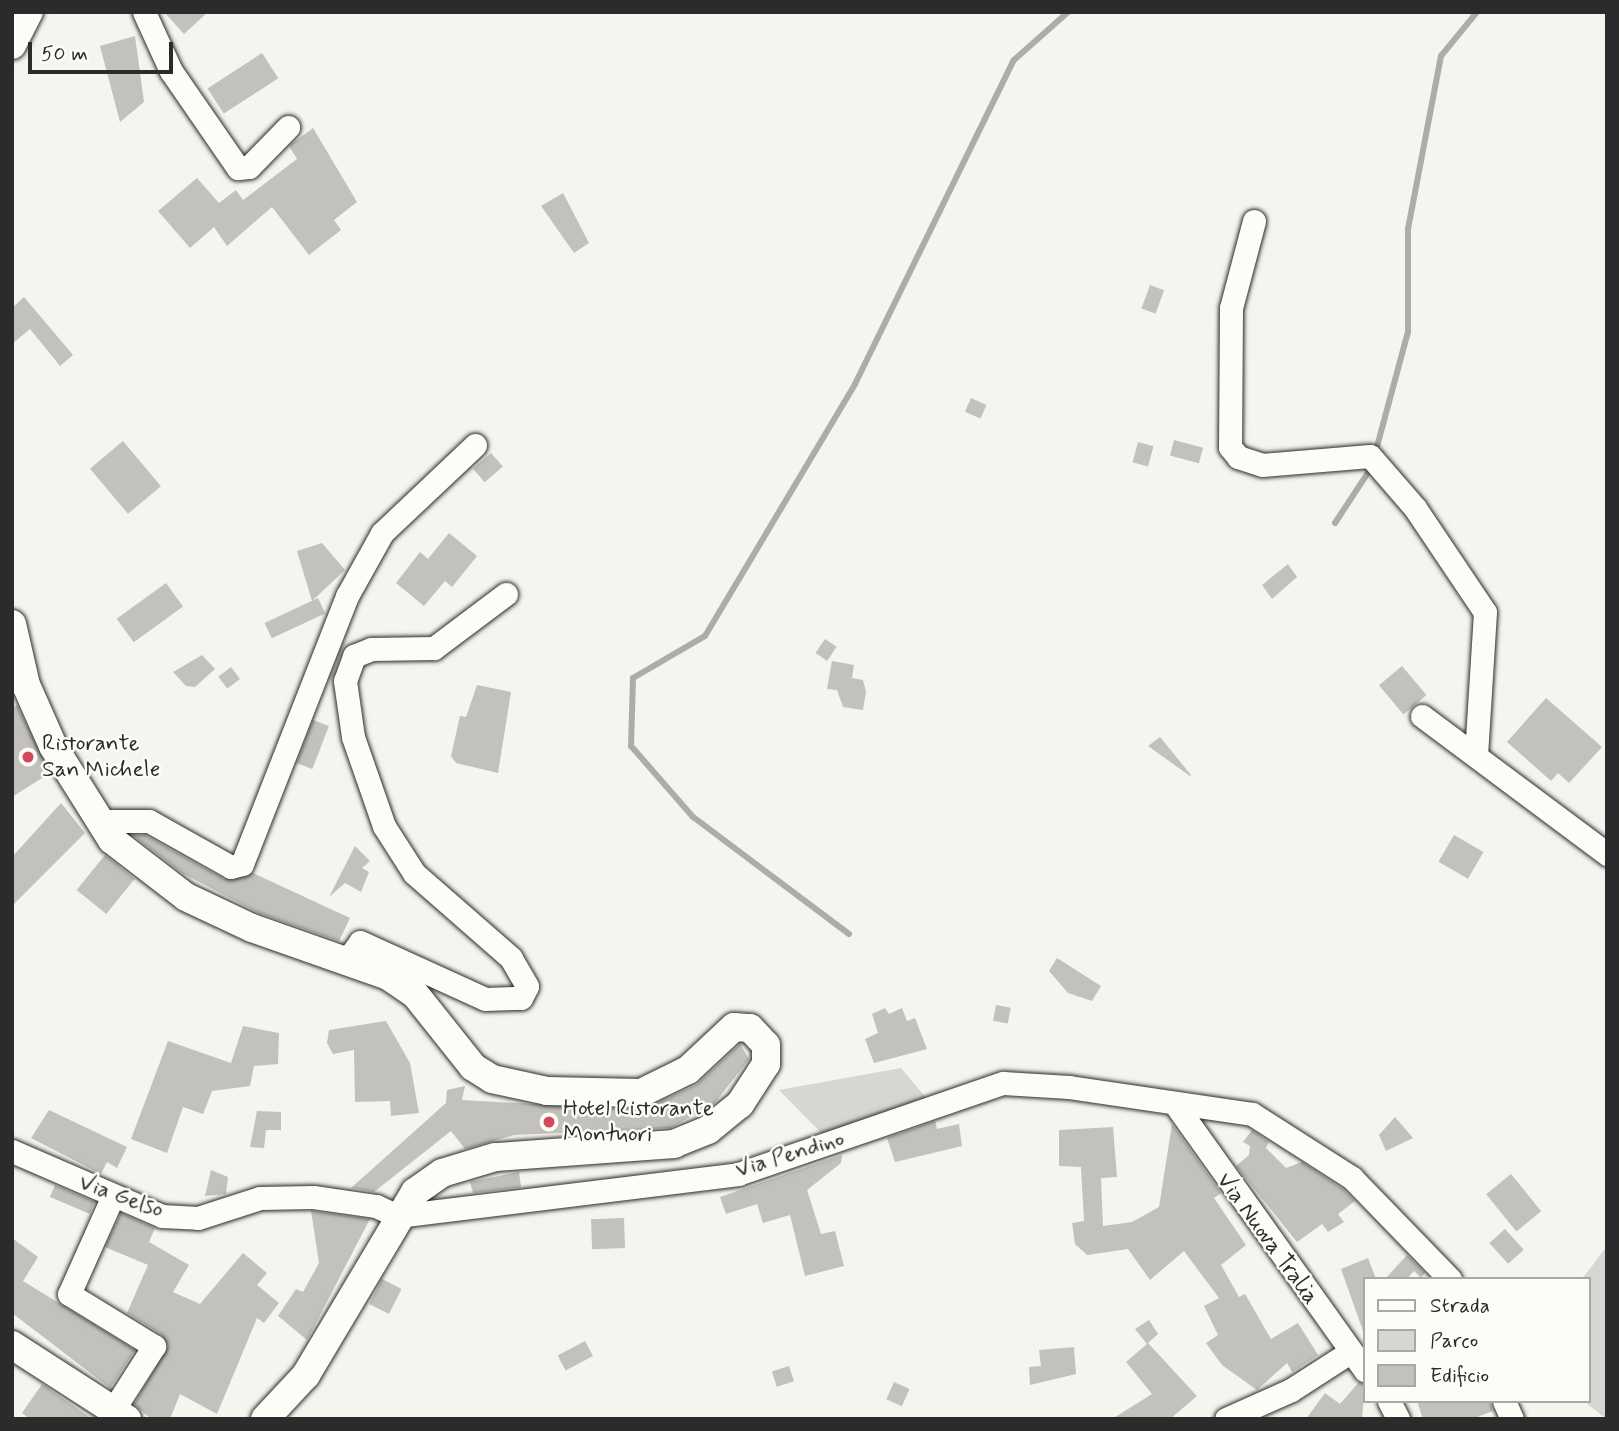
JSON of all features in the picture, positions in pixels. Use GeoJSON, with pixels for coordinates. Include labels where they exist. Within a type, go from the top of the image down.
{"type":"FeatureCollection","features":[{"type":"Feature","properties":{"kind":"main road"},"geometry":{"type":"LineString","coordinates":[[12,45],[29,12]]}},
{"type":"Feature","properties":{"kind":"main road"},"geometry":{"type":"LineString","coordinates":[[12,624],[17,665],[53,746],[100,821],[153,877],[187,897],[252,928],[347,960],[415,993],[473,1067],[517,1086],[641,1093],[688,1070],[734,1027],[750,1028],[766,1045],[766,1064],[740,1104],[708,1130],[674,1144],[495,1157],[442,1173],[397,1216],[306,1375],[265,1419]]}},
{"type":"Feature","properties":{"kind":"main road"},"geometry":{"type":"LineString","coordinates":[[12,1345],[120,1414]]}},
{"type":"Feature","properties":{"kind":"street"},"geometry":{"type":"LineString","coordinates":[[144,12],[171,71],[238,168],[249,167],[288,127]]}},
{"type":"Feature","properties":{"kind":"street"},"geometry":{"type":"LineString","coordinates":[[1254,222],[1231,308],[1230,447],[1238,457],[1262,465],[1370,456],[1415,508],[1485,612],[1476,755]]}},
{"type":"Feature","properties":{"kind":"street"},"geometry":{"type":"LineString","coordinates":[[100,821],[149,821],[231,867],[242,863],[347,596],[382,533],[475,445]]}},
{"type":"Feature","properties":{"kind":"street"},"geometry":{"type":"LineString","coordinates":[[347,960],[360,942],[485,999],[521,998],[527,986],[511,958],[414,873],[384,826],[352,737],[345,681],[355,656],[371,649],[434,648],[506,594]]}},
{"type":"Feature","properties":{"kind":"street"},"geometry":{"type":"LineString","coordinates":[[1422,716],[1607,854]]}},
{"type":"Feature","properties":{"kind":"street","name":"Via Pendino"},"geometry":{"type":"LineString","coordinates":[[397,1216],[738,1174],[1003,1083],[1252,1114],[1352,1178],[1449,1277]]}},
{"type":"Feature","properties":{"kind":"street","name":"Via Nuova Tralia"},"geometry":{"type":"LineString","coordinates":[[1175,1104],[1364,1369]]}},
{"type":"Feature","properties":{"kind":"street","name":"Via Gelso"},"geometry":{"type":"LineString","coordinates":[[12,1151],[113,1198],[162,1216],[198,1218],[260,1198],[313,1197],[376,1206],[397,1216]]}},
{"type":"Feature","properties":{"kind":"street"},"geometry":{"type":"LineString","coordinates":[[113,1198],[69,1294],[154,1346],[120,1414]]}},
{"type":"Feature","properties":{"kind":"street"},"geometry":{"type":"LineString","coordinates":[[1226,1419],[1292,1390],[1350,1352]]}},
{"type":"Feature","properties":{"kind":"street"},"geometry":{"type":"LineString","coordinates":[[1390,1403],[1398,1419]]}},
{"type":"Feature","properties":{"kind":"street"},"geometry":{"type":"LineString","coordinates":[[1505,1403],[1512,1419]]}},
{"type":"Feature","properties":{"kind":"green space"},"geometry":{"type":"Polygon","coordinates":[[[901,1068],[937,1111],[835,1147],[779,1090],[901,1068]]]}},
{"type":"Feature","properties":{"kind":"green space"},"geometry":{"type":"Polygon","coordinates":[[[1607,1246],[1607,1419],[1586,1403],[1591,1403],[1591,1277],[1584,1277],[1607,1246]]]}},
{"type":"Feature","properties":{"kind":"building"},"geometry":{"type":"Polygon","coordinates":[[[164,12],[208,12],[184,34],[164,12]]]}},
{"type":"Feature","properties":{"kind":"building"},"geometry":{"type":"Polygon","coordinates":[[[135,36],[144,102],[120,122],[100,46],[135,36]]]}},
{"type":"Feature","properties":{"kind":"building"},"geometry":{"type":"Polygon","coordinates":[[[262,53],[278,78],[224,114],[207,88],[262,53]]]}},
{"type":"Feature","properties":{"kind":"building"},"geometry":{"type":"Polygon","coordinates":[[[313,128],[357,202],[334,220],[341,230],[309,255],[272,207],[227,246],[214,227],[190,248],[158,211],[197,178],[219,203],[236,190],[243,200],[297,159],[289,146],[313,128]]]}},
{"type":"Feature","properties":{"kind":"building"},"geometry":{"type":"Polygon","coordinates":[[[563,193],[589,243],[574,253],[541,206],[563,193]]]}},
{"type":"Feature","properties":{"kind":"building"},"geometry":{"type":"Polygon","coordinates":[[[1150,285],[1164,290],[1156,314],[1141,308],[1150,285]]]}},
{"type":"Feature","properties":{"kind":"building"},"geometry":{"type":"Polygon","coordinates":[[[24,297],[73,355],[60,366],[30,329],[12,344],[12,308],[24,297]]]}},
{"type":"Feature","properties":{"kind":"building"},"geometry":{"type":"Polygon","coordinates":[[[971,398],[987,405],[980,419],[965,412],[971,398]]]}},
{"type":"Feature","properties":{"kind":"building"},"geometry":{"type":"Polygon","coordinates":[[[1174,440],[1203,448],[1199,463],[1170,455],[1174,440]]]}},
{"type":"Feature","properties":{"kind":"building"},"geometry":{"type":"Polygon","coordinates":[[[123,441],[161,486],[128,514],[90,469],[123,441]]]}},
{"type":"Feature","properties":{"kind":"building"},"geometry":{"type":"Polygon","coordinates":[[[1138,442],[1153,446],[1148,466],[1133,462],[1138,442]]]}},
{"type":"Feature","properties":{"kind":"building"},"geometry":{"type":"Polygon","coordinates":[[[491,453],[503,467],[485,482],[473,469],[491,453]]]}},
{"type":"Feature","properties":{"kind":"building"},"geometry":{"type":"Polygon","coordinates":[[[449,533],[477,556],[452,587],[445,581],[424,606],[396,583],[420,552],[428,559],[449,533]]]}},
{"type":"Feature","properties":{"kind":"building"},"geometry":{"type":"Polygon","coordinates":[[[322,543],[345,570],[312,601],[297,551],[322,543]]]}},
{"type":"Feature","properties":{"kind":"building"},"geometry":{"type":"Polygon","coordinates":[[[1288,564],[1297,577],[1272,599],[1262,585],[1288,564]]]}},
{"type":"Feature","properties":{"kind":"building"},"geometry":{"type":"Polygon","coordinates":[[[166,583],[183,606],[134,642],[117,619],[166,583]]]}},
{"type":"Feature","properties":{"kind":"building"},"geometry":{"type":"Polygon","coordinates":[[[318,598],[325,613],[272,638],[265,623],[318,598]]]}},
{"type":"Feature","properties":{"kind":"building"},"geometry":{"type":"Polygon","coordinates":[[[825,639],[837,647],[827,661],[815,653],[825,639]]]}},
{"type":"Feature","properties":{"kind":"building"},"geometry":{"type":"Polygon","coordinates":[[[202,655],[215,669],[195,687],[186,686],[173,672],[202,655]]]}},
{"type":"Feature","properties":{"kind":"building"},"geometry":{"type":"Polygon","coordinates":[[[832,661],[854,665],[852,678],[863,680],[866,692],[863,710],[843,707],[837,690],[827,689],[832,661]]]}},
{"type":"Feature","properties":{"kind":"building"},"geometry":{"type":"Polygon","coordinates":[[[1402,666],[1426,695],[1403,714],[1379,685],[1402,666]]]}},
{"type":"Feature","properties":{"kind":"building"},"geometry":{"type":"Polygon","coordinates":[[[231,667],[240,679],[227,689],[218,677],[231,667]]]}},
{"type":"Feature","properties":{"kind":"building"},"geometry":{"type":"Polygon","coordinates":[[[477,685],[511,692],[498,773],[456,763],[451,756],[460,716],[466,717],[477,685]]]}},
{"type":"Feature","properties":{"kind":"building"},"geometry":{"type":"Polygon","coordinates":[[[1546,698],[1602,747],[1569,783],[1558,773],[1551,781],[1507,742],[1546,698]]]}},
{"type":"Feature","properties":{"kind":"building"},"geometry":{"type":"Polygon","coordinates":[[[17,705],[50,773],[12,797],[12,708],[17,705]]]}},
{"type":"Feature","properties":{"kind":"building"},"geometry":{"type":"Polygon","coordinates":[[[313,720],[329,726],[312,769],[297,763],[313,720]]]}},
{"type":"Feature","properties":{"kind":"building"},"geometry":{"type":"Polygon","coordinates":[[[1160,737],[1191,775],[1190,776],[1148,746],[1160,737]]]}},
{"type":"Feature","properties":{"kind":"building"},"geometry":{"type":"Polygon","coordinates":[[[61,803],[85,833],[12,906],[12,857],[61,803]]]}},
{"type":"Feature","properties":{"kind":"building"},"geometry":{"type":"Polygon","coordinates":[[[133,835],[145,835],[224,879],[253,873],[350,918],[339,941],[259,913],[182,873],[133,835]]]}},
{"type":"Feature","properties":{"kind":"building"},"geometry":{"type":"Polygon","coordinates":[[[1454,835],[1483,852],[1468,879],[1438,862],[1454,835]]]}},
{"type":"Feature","properties":{"kind":"building"},"geometry":{"type":"Polygon","coordinates":[[[355,846],[370,861],[362,868],[369,872],[361,892],[345,883],[329,897],[355,846]]]}},
{"type":"Feature","properties":{"kind":"building"},"geometry":{"type":"Polygon","coordinates":[[[105,855],[135,879],[106,914],[77,890],[105,855]]]}},
{"type":"Feature","properties":{"kind":"building"},"geometry":{"type":"Polygon","coordinates":[[[1057,958],[1101,986],[1092,1001],[1068,993],[1049,971],[1057,958]]]}},
{"type":"Feature","properties":{"kind":"building"},"geometry":{"type":"Polygon","coordinates":[[[996,1005],[1011,1008],[1008,1024],[993,1021],[996,1005]]]}},
{"type":"Feature","properties":{"kind":"building"},"geometry":{"type":"Polygon","coordinates":[[[885,1008],[889,1014],[902,1008],[907,1021],[915,1018],[927,1049],[874,1063],[865,1039],[878,1033],[872,1014],[885,1008]]]}},
{"type":"Feature","properties":{"kind":"building"},"geometry":{"type":"Polygon","coordinates":[[[386,1021],[410,1063],[419,1113],[391,1116],[390,1101],[355,1102],[354,1050],[333,1054],[327,1043],[329,1030],[386,1021]]]}},
{"type":"Feature","properties":{"kind":"building"},"geometry":{"type":"Polygon","coordinates":[[[243,1026],[279,1033],[278,1064],[254,1066],[250,1086],[212,1091],[203,1114],[183,1107],[167,1153],[131,1139],[168,1041],[231,1063],[243,1026]]]}},
{"type":"Feature","properties":{"kind":"building","name":"Hotel Ristorante Montuori"},"geometry":{"type":"Polygon","coordinates":[[[740,1044],[749,1059],[714,1104],[670,1128],[514,1135],[465,1149],[451,1131],[374,1192],[351,1188],[446,1103],[447,1090],[465,1086],[462,1100],[641,1110],[696,1085],[740,1044]]]}},
{"type":"Feature","properties":{"kind":"building"},"geometry":{"type":"Polygon","coordinates":[[[49,1110],[127,1147],[117,1168],[107,1162],[101,1174],[31,1138],[49,1110]]]}},
{"type":"Feature","properties":{"kind":"building"},"geometry":{"type":"Polygon","coordinates":[[[257,1111],[281,1112],[281,1130],[266,1130],[264,1148],[250,1147],[257,1111]]]}},
{"type":"Feature","properties":{"kind":"building"},"geometry":{"type":"Polygon","coordinates":[[[1395,1117],[1413,1138],[1386,1151],[1379,1135],[1395,1117]]]}},
{"type":"Feature","properties":{"kind":"building"},"geometry":{"type":"Polygon","coordinates":[[[935,1121],[937,1129],[959,1124],[962,1146],[895,1162],[887,1138],[935,1121]]]}},
{"type":"Feature","properties":{"kind":"building"},"geometry":{"type":"Polygon","coordinates":[[[1172,1124],[1221,1193],[1214,1198],[1246,1245],[1221,1265],[1239,1297],[1245,1294],[1271,1339],[1298,1323],[1318,1355],[1292,1372],[1287,1363],[1257,1390],[1222,1365],[1206,1343],[1218,1335],[1204,1306],[1219,1298],[1184,1251],[1150,1280],[1128,1249],[1087,1255],[1075,1244],[1072,1223],[1084,1221],[1081,1167],[1059,1166],[1059,1130],[1113,1127],[1117,1177],[1101,1178],[1103,1226],[1132,1222],[1159,1207],[1172,1124]]]}},
{"type":"Feature","properties":{"kind":"building"},"geometry":{"type":"Polygon","coordinates":[[[1252,1130],[1269,1142],[1266,1148],[1286,1168],[1302,1162],[1343,1189],[1355,1201],[1338,1214],[1344,1222],[1328,1232],[1322,1224],[1297,1242],[1236,1166],[1249,1155],[1250,1146],[1243,1142],[1252,1130]]]}},
{"type":"Feature","properties":{"kind":"building"},"geometry":{"type":"Polygon","coordinates":[[[842,1155],[841,1163],[807,1190],[821,1234],[835,1231],[844,1266],[805,1276],[790,1215],[763,1223],[757,1204],[726,1214],[720,1197],[842,1155]]]}},
{"type":"Feature","properties":{"kind":"building"},"geometry":{"type":"Polygon","coordinates":[[[211,1170],[228,1177],[226,1194],[205,1196],[211,1170]]]}},
{"type":"Feature","properties":{"kind":"building"},"geometry":{"type":"Polygon","coordinates":[[[519,1172],[521,1187],[473,1193],[470,1182],[519,1172]]]}},
{"type":"Feature","properties":{"kind":"building"},"geometry":{"type":"Polygon","coordinates":[[[1511,1174],[1541,1211],[1516,1231],[1486,1194],[1511,1174]]]}},
{"type":"Feature","properties":{"kind":"building"},"geometry":{"type":"Polygon","coordinates":[[[55,1185],[95,1202],[90,1214],[50,1197],[55,1185]]]}},
{"type":"Feature","properties":{"kind":"building"},"geometry":{"type":"Polygon","coordinates":[[[311,1211],[370,1219],[307,1340],[278,1316],[296,1289],[303,1292],[319,1263],[311,1211]]]}},
{"type":"Feature","properties":{"kind":"building"},"geometry":{"type":"Polygon","coordinates":[[[121,1213],[155,1228],[149,1242],[189,1265],[173,1292],[200,1304],[243,1253],[267,1273],[257,1285],[279,1303],[264,1323],[257,1318],[217,1414],[180,1394],[170,1419],[151,1419],[134,1404],[168,1346],[161,1334],[127,1313],[148,1265],[105,1247],[121,1213]]]}},
{"type":"Feature","properties":{"kind":"building"},"geometry":{"type":"Polygon","coordinates":[[[624,1218],[625,1248],[592,1249],[591,1219],[624,1218]]]}},
{"type":"Feature","properties":{"kind":"building"},"geometry":{"type":"Polygon","coordinates":[[[1505,1229],[1524,1250],[1508,1264],[1489,1243],[1505,1229]]]}},
{"type":"Feature","properties":{"kind":"building"},"geometry":{"type":"Polygon","coordinates":[[[12,1238],[38,1257],[23,1281],[135,1350],[110,1388],[12,1313],[12,1238]]]}},
{"type":"Feature","properties":{"kind":"building"},"geometry":{"type":"Polygon","coordinates":[[[1407,1255],[1425,1273],[1422,1277],[1414,1271],[1409,1277],[1387,1277],[1407,1255]]]}},
{"type":"Feature","properties":{"kind":"building"},"geometry":{"type":"Polygon","coordinates":[[[1368,1258],[1375,1277],[1364,1277],[1363,1331],[1341,1269],[1368,1258]]]}},
{"type":"Feature","properties":{"kind":"building"},"geometry":{"type":"Polygon","coordinates":[[[382,1279],[402,1289],[389,1314],[369,1304],[382,1279]]]}},
{"type":"Feature","properties":{"kind":"building"},"geometry":{"type":"Polygon","coordinates":[[[1149,1320],[1158,1334],[1148,1343],[1197,1396],[1170,1419],[1112,1419],[1152,1394],[1126,1362],[1147,1344],[1135,1329],[1149,1320]]]}},
{"type":"Feature","properties":{"kind":"building"},"geometry":{"type":"Polygon","coordinates":[[[585,1341],[593,1356],[566,1371],[558,1356],[585,1341]]]}},
{"type":"Feature","properties":{"kind":"building"},"geometry":{"type":"Polygon","coordinates":[[[1074,1347],[1076,1374],[1030,1385],[1029,1367],[1041,1366],[1039,1350],[1074,1347]]]}},
{"type":"Feature","properties":{"kind":"building"},"geometry":{"type":"Polygon","coordinates":[[[789,1366],[794,1381],[777,1387],[772,1372],[789,1366]]]}},
{"type":"Feature","properties":{"kind":"building"},"geometry":{"type":"Polygon","coordinates":[[[894,1382],[910,1389],[902,1406],[886,1399],[894,1382]]]}},
{"type":"Feature","properties":{"kind":"building"},"geometry":{"type":"Polygon","coordinates":[[[1359,1382],[1364,1384],[1362,1419],[1306,1419],[1325,1393],[1340,1404],[1359,1382]]]}},
{"type":"Feature","properties":{"kind":"building"},"geometry":{"type":"Polygon","coordinates":[[[42,1384],[92,1419],[30,1419],[22,1413],[42,1384]]]}},
{"type":"Feature","properties":{"kind":"building"},"geometry":{"type":"Polygon","coordinates":[[[1418,1403],[1491,1403],[1493,1411],[1472,1419],[1423,1419],[1418,1403]]]}},
{"type":"Feature","properties":{"kind":"waterway"},"geometry":{"type":"LineString","coordinates":[[849,934],[693,817],[631,746],[633,678],[705,636],[855,384],[1014,60],[1068,12]]}},
{"type":"Feature","properties":{"kind":"waterway"},"geometry":{"type":"LineString","coordinates":[[1375,454],[1408,332],[1408,229],[1441,56],[1477,12]]}},
{"type":"Feature","properties":{"kind":"waterway"},"geometry":{"type":"LineString","coordinates":[[1335,523],[1371,468]]}},
{"type":"Feature","properties":{"kind":"place","name":"Ristorante San Michele"},"geometry":{"type":"Point","coordinates":[28,757]}},
{"type":"Feature","properties":{"kind":"place","name":"Hotel Ristorante Montuori"},"geometry":{"type":"Point","coordinates":[549,1122]}}]}
